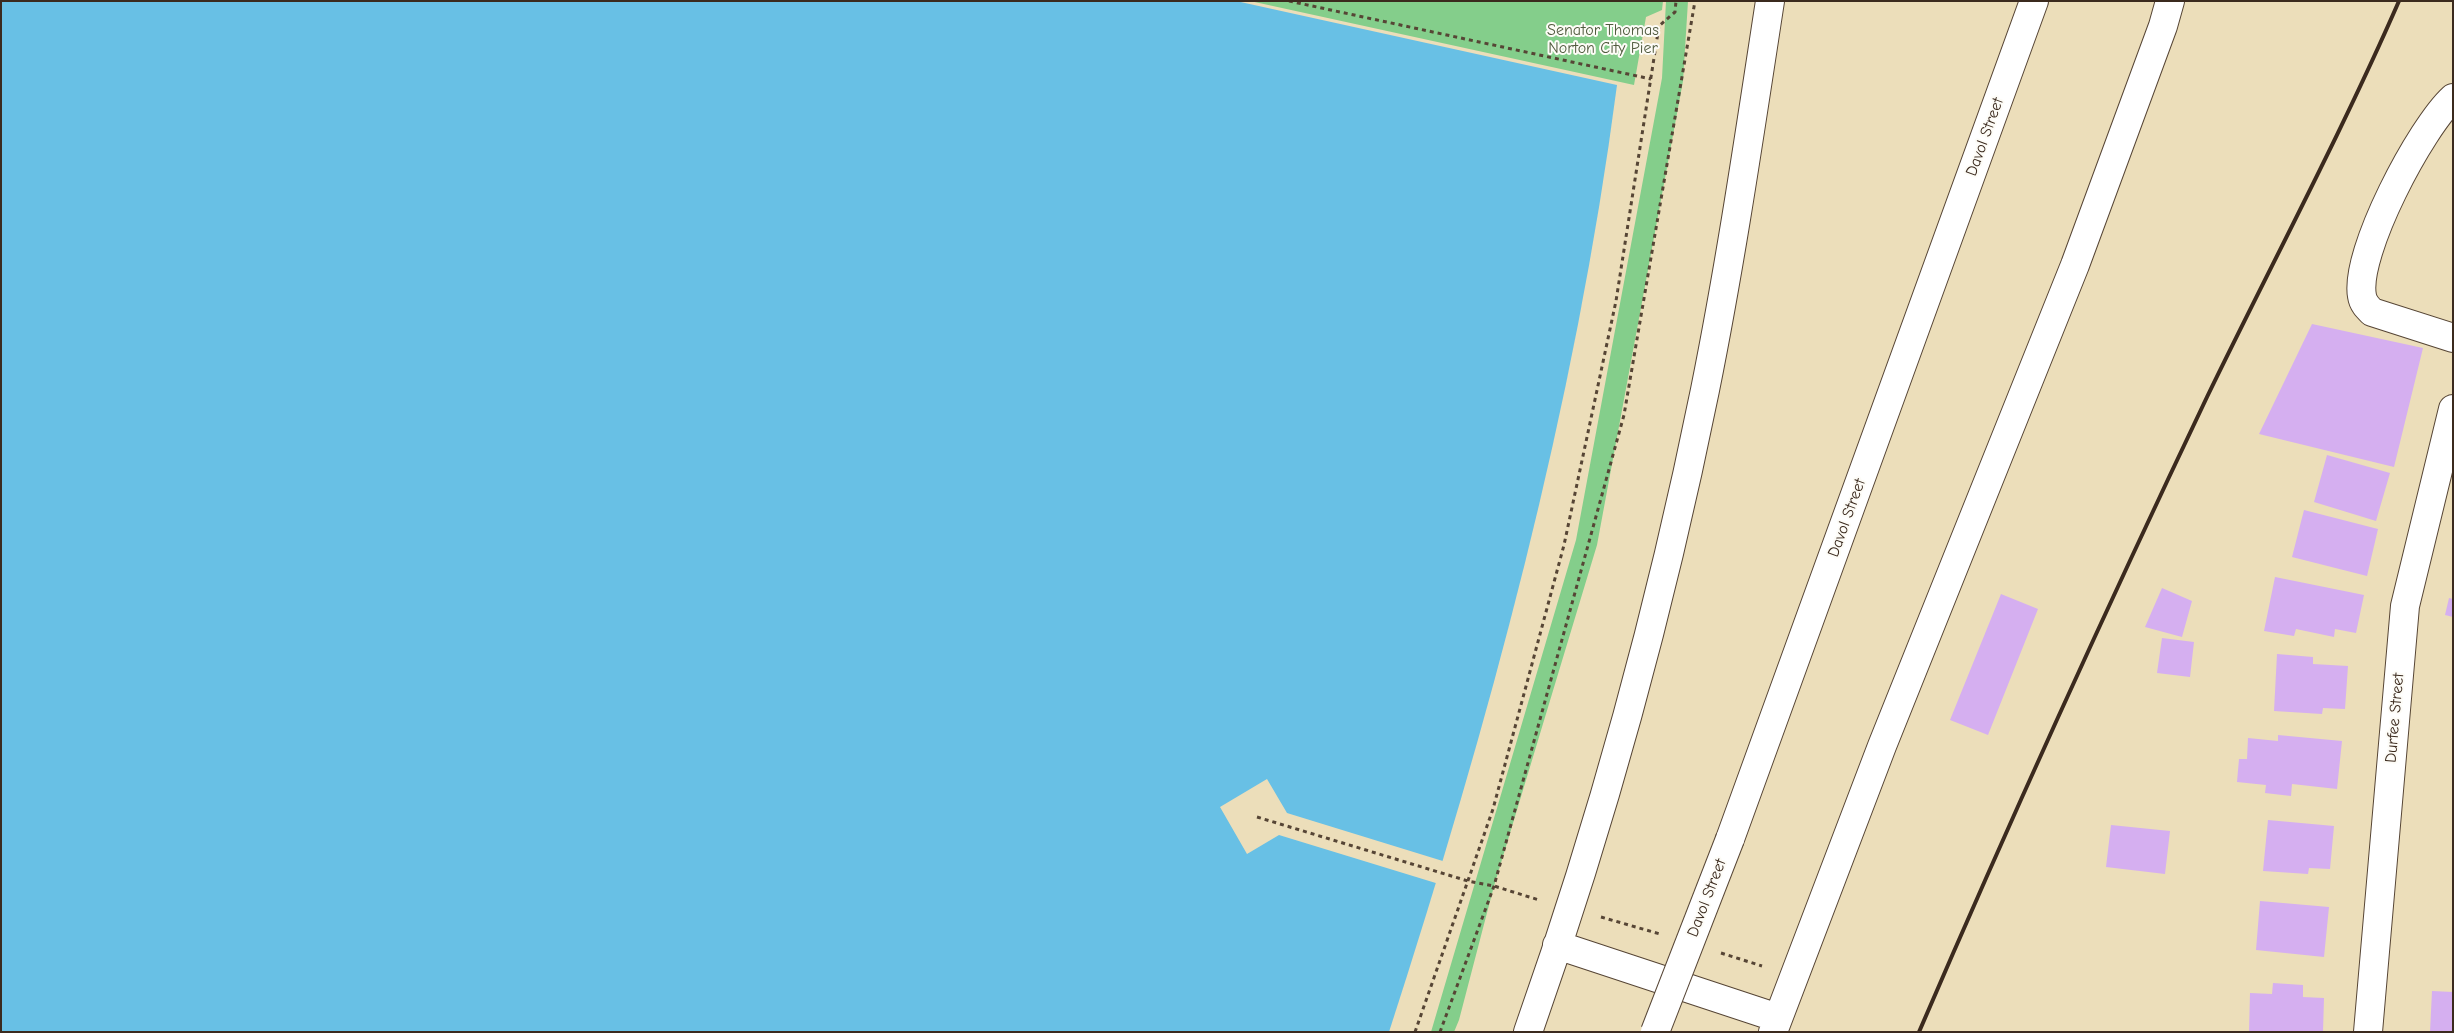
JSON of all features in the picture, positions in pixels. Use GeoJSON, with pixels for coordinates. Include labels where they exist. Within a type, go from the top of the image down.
{"type":"FeatureCollection","features":[{"type":"Feature","properties":{"kind":"main road"},"geometry":{"type":"LineString","coordinates":[[1528,1032],[1558,945],[1628,712],[1678,511],[1717,325],[1770,1]]}},
{"type":"Feature","properties":{"kind":"main road","name":"Davol Street"},"geometry":{"type":"LineString","coordinates":[[1655,1032],[1730,839],[2034,1]]}},
{"type":"Feature","properties":{"kind":"main road"},"geometry":{"type":"LineString","coordinates":[[1558,945],[1775,1025],[1882,746],[2075,265],[2163,26],[2170,1]]}},
{"type":"Feature","properties":{"kind":"main road"},"geometry":{"type":"LineString","coordinates":[[2453,98],[2439,111],[2424,134],[2389,201],[2369,247],[2362,286],[2365,304],[2372,312],[2385,318],[2436,331],[2453,338]]}},
{"type":"Feature","properties":{"kind":"main road","name":"Durfee Street"},"geometry":{"type":"LineString","coordinates":[[2368,1032],[2405,606],[2453,409]]}},
{"type":"Feature","properties":{"kind":"path"},"geometry":{"type":"LineString","coordinates":[[1289,1],[1651,79]]}},
{"type":"Feature","properties":{"kind":"path"},"geometry":{"type":"LineString","coordinates":[[1416,1032],[1493,809],[1564,545],[1616,301],[1659,26],[1675,12],[1676,1]]}},
{"type":"Feature","properties":{"kind":"path"},"geometry":{"type":"LineString","coordinates":[[1440,1032],[1494,886],[1624,416],[1694,1]]}},
{"type":"Feature","properties":{"kind":"path"},"geometry":{"type":"LineString","coordinates":[[1257,817],[1468,881],[1494,886]]}},
{"type":"Feature","properties":{"kind":"green space","name":"Senator Thomas Norton City Pier"},"geometry":{"type":"Polygon","coordinates":[[[1250,1],[1663,1],[1662,10],[1646,17],[1634,85],[1250,1]]]}},
{"type":"Feature","properties":{"kind":"green space"},"geometry":{"type":"Polygon","coordinates":[[[1666,1],[1688,1],[1683,81],[1597,545],[1494,886],[1459,1020],[1454,1032],[1431,1032],[1576,540],[1662,78],[1666,1]]]}},
{"type":"Feature","properties":{"kind":"water"},"geometry":{"type":"Polygon","coordinates":[[[1,1],[1236,1],[1617,85],[1599,206],[1578,326],[1525,564],[1461,799],[1389,1032],[1,1032],[1,1]]]}},
{"type":"Feature","properties":{"kind":"pier"},"geometry":{"type":"Polygon","coordinates":[[[1267,779],[1287,813],[1446,862],[1439,884],[1279,835],[1247,854],[1220,807],[1267,779]]]}},
{"type":"Feature","properties":{"kind":"building"},"geometry":{"type":"Polygon","coordinates":[[[2312,324],[2423,348],[2394,467],[2259,434],[2312,324]]]}},
{"type":"Feature","properties":{"kind":"building"},"geometry":{"type":"Polygon","coordinates":[[[2327,455],[2390,473],[2376,521],[2314,502],[2327,455]]]}},
{"type":"Feature","properties":{"kind":"building"},"geometry":{"type":"Polygon","coordinates":[[[2304,510],[2378,529],[2367,576],[2292,557],[2304,510]]]}},
{"type":"Feature","properties":{"kind":"building"},"geometry":{"type":"Polygon","coordinates":[[[2275,577],[2364,595],[2356,633],[2335,629],[2334,637],[2296,629],[2294,636],[2264,631],[2275,577]]]}},
{"type":"Feature","properties":{"kind":"building"},"geometry":{"type":"Polygon","coordinates":[[[2162,588],[2192,601],[2182,637],[2145,627],[2162,588]]]}},
{"type":"Feature","properties":{"kind":"building"},"geometry":{"type":"Polygon","coordinates":[[[2001,594],[2038,609],[1988,735],[1950,720],[2001,594]]]}},
{"type":"Feature","properties":{"kind":"building"},"geometry":{"type":"Polygon","coordinates":[[[2449,598],[2453,599],[2453,617],[2445,615],[2449,598]]]}},
{"type":"Feature","properties":{"kind":"building"},"geometry":{"type":"Polygon","coordinates":[[[2162,638],[2194,642],[2190,677],[2157,673],[2162,638]]]}},
{"type":"Feature","properties":{"kind":"building"},"geometry":{"type":"Polygon","coordinates":[[[2277,654],[2313,657],[2313,664],[2348,666],[2345,709],[2323,708],[2322,714],[2274,711],[2277,654]]]}},
{"type":"Feature","properties":{"kind":"building"},"geometry":{"type":"Polygon","coordinates":[[[2278,735],[2342,741],[2337,789],[2292,784],[2291,796],[2265,793],[2266,785],[2237,782],[2239,759],[2247,759],[2248,738],[2278,741],[2278,735]]]}},
{"type":"Feature","properties":{"kind":"building"},"geometry":{"type":"Polygon","coordinates":[[[2268,820],[2334,826],[2330,869],[2309,868],[2308,874],[2263,871],[2268,820]]]}},
{"type":"Feature","properties":{"kind":"building"},"geometry":{"type":"Polygon","coordinates":[[[2111,825],[2170,831],[2165,874],[2106,867],[2111,825]]]}},
{"type":"Feature","properties":{"kind":"building"},"geometry":{"type":"Polygon","coordinates":[[[2260,901],[2329,907],[2324,957],[2256,950],[2260,901]]]}},
{"type":"Feature","properties":{"kind":"building"},"geometry":{"type":"Polygon","coordinates":[[[2273,983],[2303,985],[2303,997],[2324,998],[2323,1032],[2249,1032],[2250,993],[2272,994],[2273,983]]]}},
{"type":"Feature","properties":{"kind":"building"},"geometry":{"type":"Polygon","coordinates":[[[2432,991],[2453,992],[2453,1032],[2430,1032],[2432,991]]]}},
{"type":"Feature","properties":{"kind":"railway"},"geometry":{"type":"LineString","coordinates":[[1919,1032],[2024,792],[2133,555],[2207,397],[2353,101],[2399,1]]}}]}
